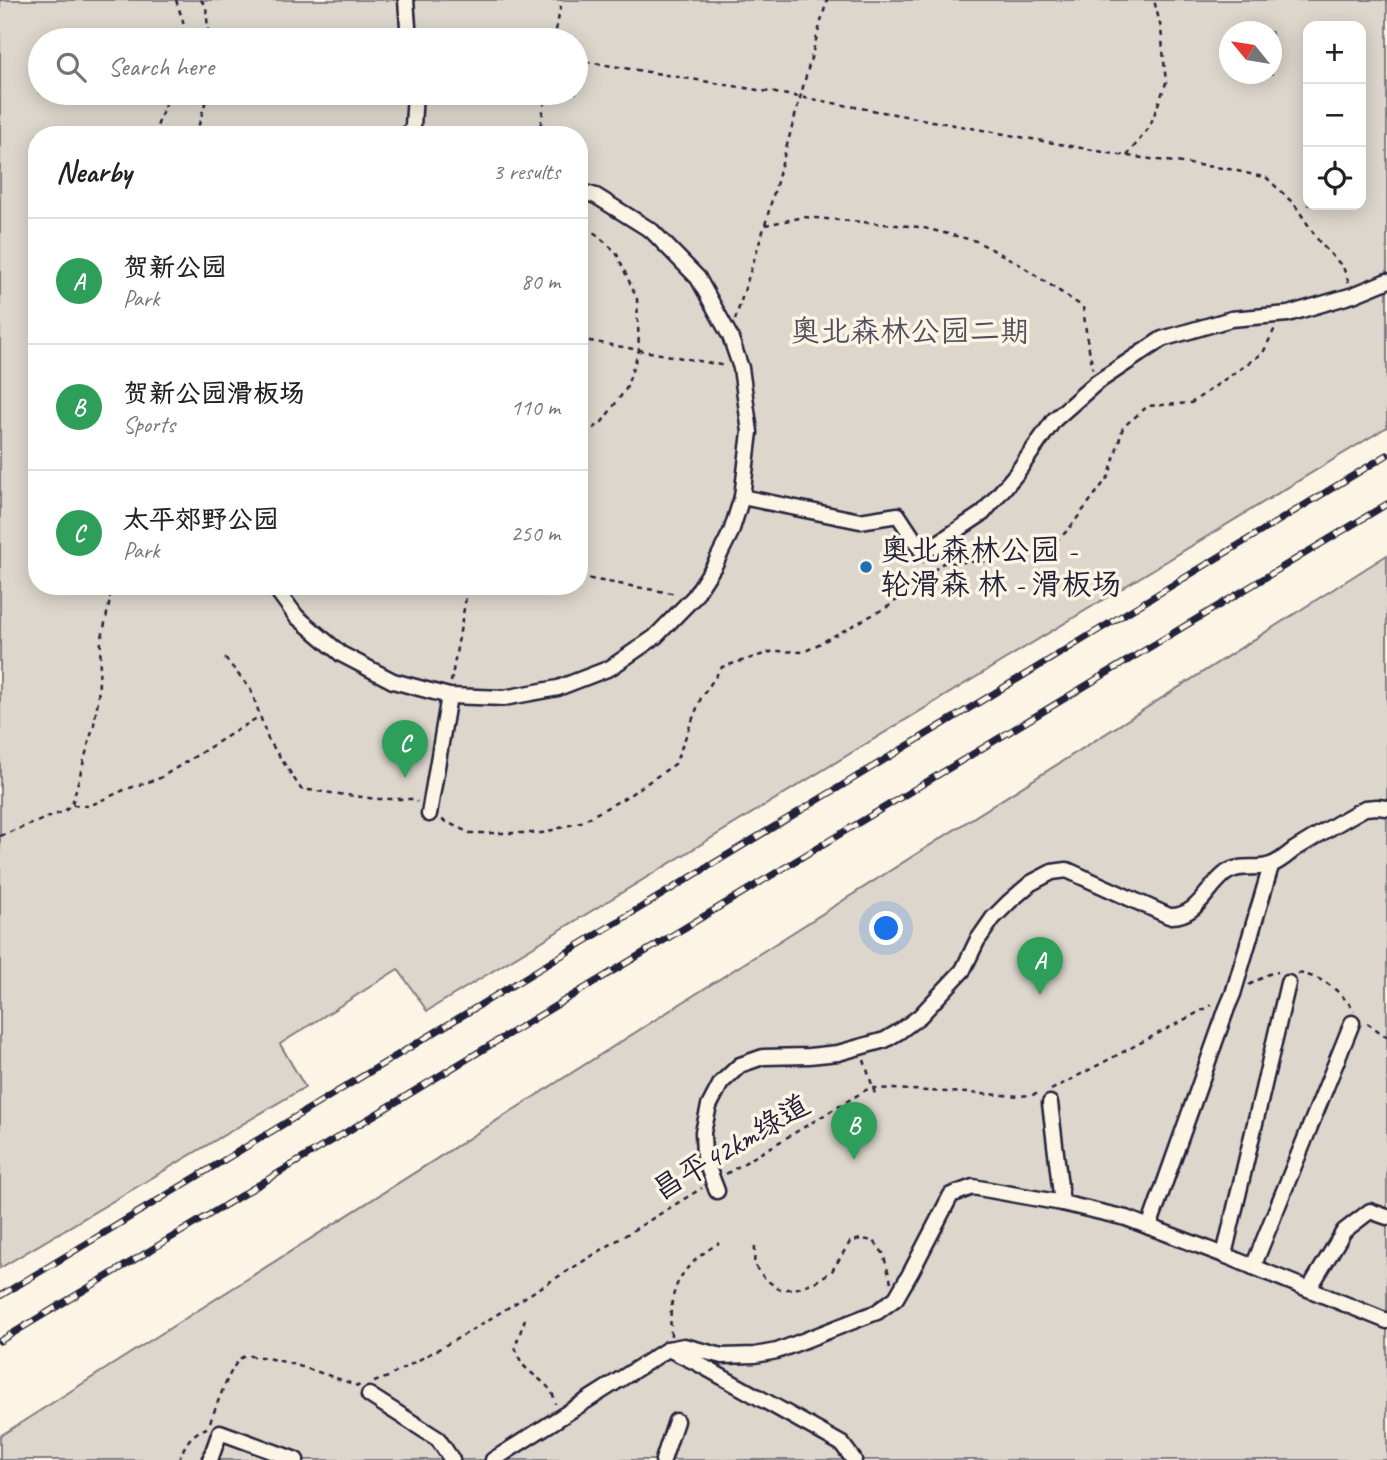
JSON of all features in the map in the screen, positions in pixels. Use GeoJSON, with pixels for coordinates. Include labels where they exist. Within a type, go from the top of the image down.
{"type":"FeatureCollection","features":[{"type":"Feature","properties":{"kind":"street"},"geometry":{"type":"LineString","coordinates":[[406,0],[408,28]]}},
{"type":"Feature","properties":{"kind":"street"},"geometry":{"type":"LineString","coordinates":[[413,126],[414,105]]}},
{"type":"Feature","properties":{"kind":"street"},"geometry":{"type":"LineString","coordinates":[[281,595],[296,616],[341,654],[393,681],[449,696],[504,698],[558,688],[610,668],[655,637],[694,597],[715,566],[731,532],[742,496],[750,432],[741,368],[730,336],[698,278],[652,231],[588,194]]}},
{"type":"Feature","properties":{"kind":"street"},"geometry":{"type":"LineString","coordinates":[[742,496],[860,522],[898,514],[923,554],[983,513],[1016,474],[1054,420],[1096,383],[1162,339],[1231,319],[1288,314],[1353,295],[1387,281]]}},
{"type":"Feature","properties":{"kind":"street"},"geometry":{"type":"LineString","coordinates":[[429,814],[449,696]]}},
{"type":"Feature","properties":{"kind":"street"},"geometry":{"type":"LineString","coordinates":[[715,1187],[704,1157],[703,1132],[709,1106],[721,1083],[740,1065],[763,1057],[838,1053],[885,1040],[900,1031],[920,1016],[963,970],[977,941],[993,918],[1031,883],[1052,872],[1067,870],[1169,916],[1178,917],[1192,910],[1218,880],[1230,871],[1244,867],[1271,866],[1365,808],[1387,808]]}},
{"type":"Feature","properties":{"kind":"street"},"geometry":{"type":"LineString","coordinates":[[1149,1227],[1233,993],[1271,866]]}},
{"type":"Feature","properties":{"kind":"street"},"geometry":{"type":"LineString","coordinates":[[1224,1255],[1288,976]]}},
{"type":"Feature","properties":{"kind":"street"},"geometry":{"type":"LineString","coordinates":[[1253,1267],[1352,1023]]}},
{"type":"Feature","properties":{"kind":"street"},"geometry":{"type":"LineString","coordinates":[[1050,1103],[1062,1203]]}},
{"type":"Feature","properties":{"kind":"street"},"geometry":{"type":"LineString","coordinates":[[493,1460],[668,1349],[684,1346],[722,1356],[755,1355],[777,1351],[877,1312],[896,1297],[951,1195],[973,1187],[1126,1218],[1387,1321]]}},
{"type":"Feature","properties":{"kind":"street"},"geometry":{"type":"LineString","coordinates":[[1309,1289],[1344,1231],[1370,1212],[1387,1217]]}},
{"type":"Feature","properties":{"kind":"street"},"geometry":{"type":"LineString","coordinates":[[668,1349],[842,1444],[854,1460]]}},
{"type":"Feature","properties":{"kind":"street"},"geometry":{"type":"LineString","coordinates":[[369,1395],[438,1440],[452,1460]]}},
{"type":"Feature","properties":{"kind":"street"},"geometry":{"type":"LineString","coordinates":[[663,1460],[676,1421]]}},
{"type":"Feature","properties":{"kind":"street"},"geometry":{"type":"LineString","coordinates":[[211,1460],[214,1430],[296,1460]]}},
{"type":"Feature","properties":{"kind":"path"},"geometry":{"type":"LineString","coordinates":[[176,0],[184,28]]}},
{"type":"Feature","properties":{"kind":"path"},"geometry":{"type":"LineString","coordinates":[[201,0],[206,7],[208,28]]}},
{"type":"Feature","properties":{"kind":"path"},"geometry":{"type":"LineString","coordinates":[[556,28],[562,0]]}},
{"type":"Feature","properties":{"kind":"path"},"geometry":{"type":"LineString","coordinates":[[730,336],[765,225],[827,0]]}},
{"type":"Feature","properties":{"kind":"path"},"geometry":{"type":"LineString","coordinates":[[1127,156],[1150,126],[1166,83],[1161,28],[1154,0]]}},
{"type":"Feature","properties":{"kind":"path"},"geometry":{"type":"LineString","coordinates":[[588,62],[1127,156],[1229,169],[1267,178],[1295,205],[1320,243],[1343,267],[1353,295]]}},
{"type":"Feature","properties":{"kind":"path"},"geometry":{"type":"LineString","coordinates":[[157,126],[165,105]]}},
{"type":"Feature","properties":{"kind":"path"},"geometry":{"type":"LineString","coordinates":[[199,126],[205,105]]}},
{"type":"Feature","properties":{"kind":"path"},"geometry":{"type":"LineString","coordinates":[[540,126],[544,105]]}},
{"type":"Feature","properties":{"kind":"path"},"geometry":{"type":"LineString","coordinates":[[765,225],[804,217],[919,227],[976,241],[1016,262],[1083,307],[1096,383]]}},
{"type":"Feature","properties":{"kind":"path"},"geometry":{"type":"LineString","coordinates":[[588,227],[615,252],[637,299],[639,350],[626,389],[603,422],[588,433]]}},
{"type":"Feature","properties":{"kind":"path"},"geometry":{"type":"LineString","coordinates":[[226,658],[251,690],[268,740],[301,789],[377,799],[414,799],[429,814],[470,834],[542,833],[581,822],[628,796],[675,764],[701,698],[722,667],[774,651],[804,652],[889,607],[943,563],[1012,560],[1048,549],[1068,530],[1109,476],[1123,427],[1148,406],[1191,403],[1263,353],[1275,328]]}},
{"type":"Feature","properties":{"kind":"path"},"geometry":{"type":"LineString","coordinates":[[588,341],[741,368]]}},
{"type":"Feature","properties":{"kind":"path"},"geometry":{"type":"LineString","coordinates":[[588,579],[694,597]]}},
{"type":"Feature","properties":{"kind":"path"},"geometry":{"type":"LineString","coordinates":[[0,836],[65,811],[72,804],[94,724],[101,642],[110,595]]}},
{"type":"Feature","properties":{"kind":"path"},"geometry":{"type":"LineString","coordinates":[[449,696],[466,595]]}},
{"type":"Feature","properties":{"kind":"path"},"geometry":{"type":"LineString","coordinates":[[72,804],[89,806],[160,778],[260,716]]}},
{"type":"Feature","properties":{"kind":"path"},"geometry":{"type":"LineString","coordinates":[[874,1088],[1021,1096],[1043,1094],[1269,974],[1316,977],[1340,993],[1361,1018],[1387,1037]]}},
{"type":"Feature","properties":{"kind":"path"},"geometry":{"type":"LineString","coordinates":[[859,1047],[876,1097]]}},
{"type":"Feature","properties":{"kind":"path","name":"昌平42km绿道"},"geometry":{"type":"LineString","coordinates":[[204,1439],[214,1430],[232,1370],[239,1359],[246,1355],[277,1360],[358,1385],[388,1377],[715,1187],[866,1090],[874,1088]]}},
{"type":"Feature","properties":{"kind":"path"},"geometry":{"type":"LineString","coordinates":[[755,1247],[754,1265],[765,1279],[779,1289],[795,1289],[817,1281],[832,1271],[850,1242],[861,1239],[874,1241],[883,1253],[896,1297]]}},
{"type":"Feature","properties":{"kind":"path"},"geometry":{"type":"LineString","coordinates":[[668,1349],[671,1342],[669,1314],[673,1290],[687,1268],[719,1243]]}},
{"type":"Feature","properties":{"kind":"path"},"geometry":{"type":"LineString","coordinates":[[525,1320],[515,1347],[523,1366],[544,1382],[554,1395],[556,1420]]}},
{"type":"Feature","properties":{"kind":"path"},"geometry":{"type":"LineString","coordinates":[[179,1460],[187,1441],[197,1432],[214,1430]]}},
{"type":"Feature","properties":{"kind":"green space","name":"奥北森林公园二期"},"geometry":{"type":"Polygon","coordinates":[[[0,0],[1387,0],[1387,427],[427,1011],[398,969],[280,1044],[305,1087],[0,1268],[0,0]]]}},
{"type":"Feature","properties":{"kind":"green space"},"geometry":{"type":"Polygon","coordinates":[[[1387,555],[1387,1460],[0,1460],[0,1436],[1387,555]]]}},
{"type":"Feature","properties":{"kind":"railway"},"geometry":{"type":"LineString","coordinates":[[0,1296],[1387,455]]}},
{"type":"Feature","properties":{"kind":"railway"},"geometry":{"type":"LineString","coordinates":[[0,1341],[1387,504]]}},
{"type":"Feature","properties":{"kind":"place","name":"奥北森林公园 - 轮滑森 林 - 滑板场"},"geometry":{"type":"Point","coordinates":[866,567]}},
{"type":"Feature","properties":{"kind":"place","name":"太平郊野公园"},"geometry":{"type":"Point","coordinates":[405,778]}},
{"type":"Feature","properties":{"kind":"place","name":"贺新公园"},"geometry":{"type":"Point","coordinates":[1040,995]}},
{"type":"Feature","properties":{"kind":"place","name":"贺新公园滑板场"},"geometry":{"type":"Point","coordinates":[854,1160]}}]}
